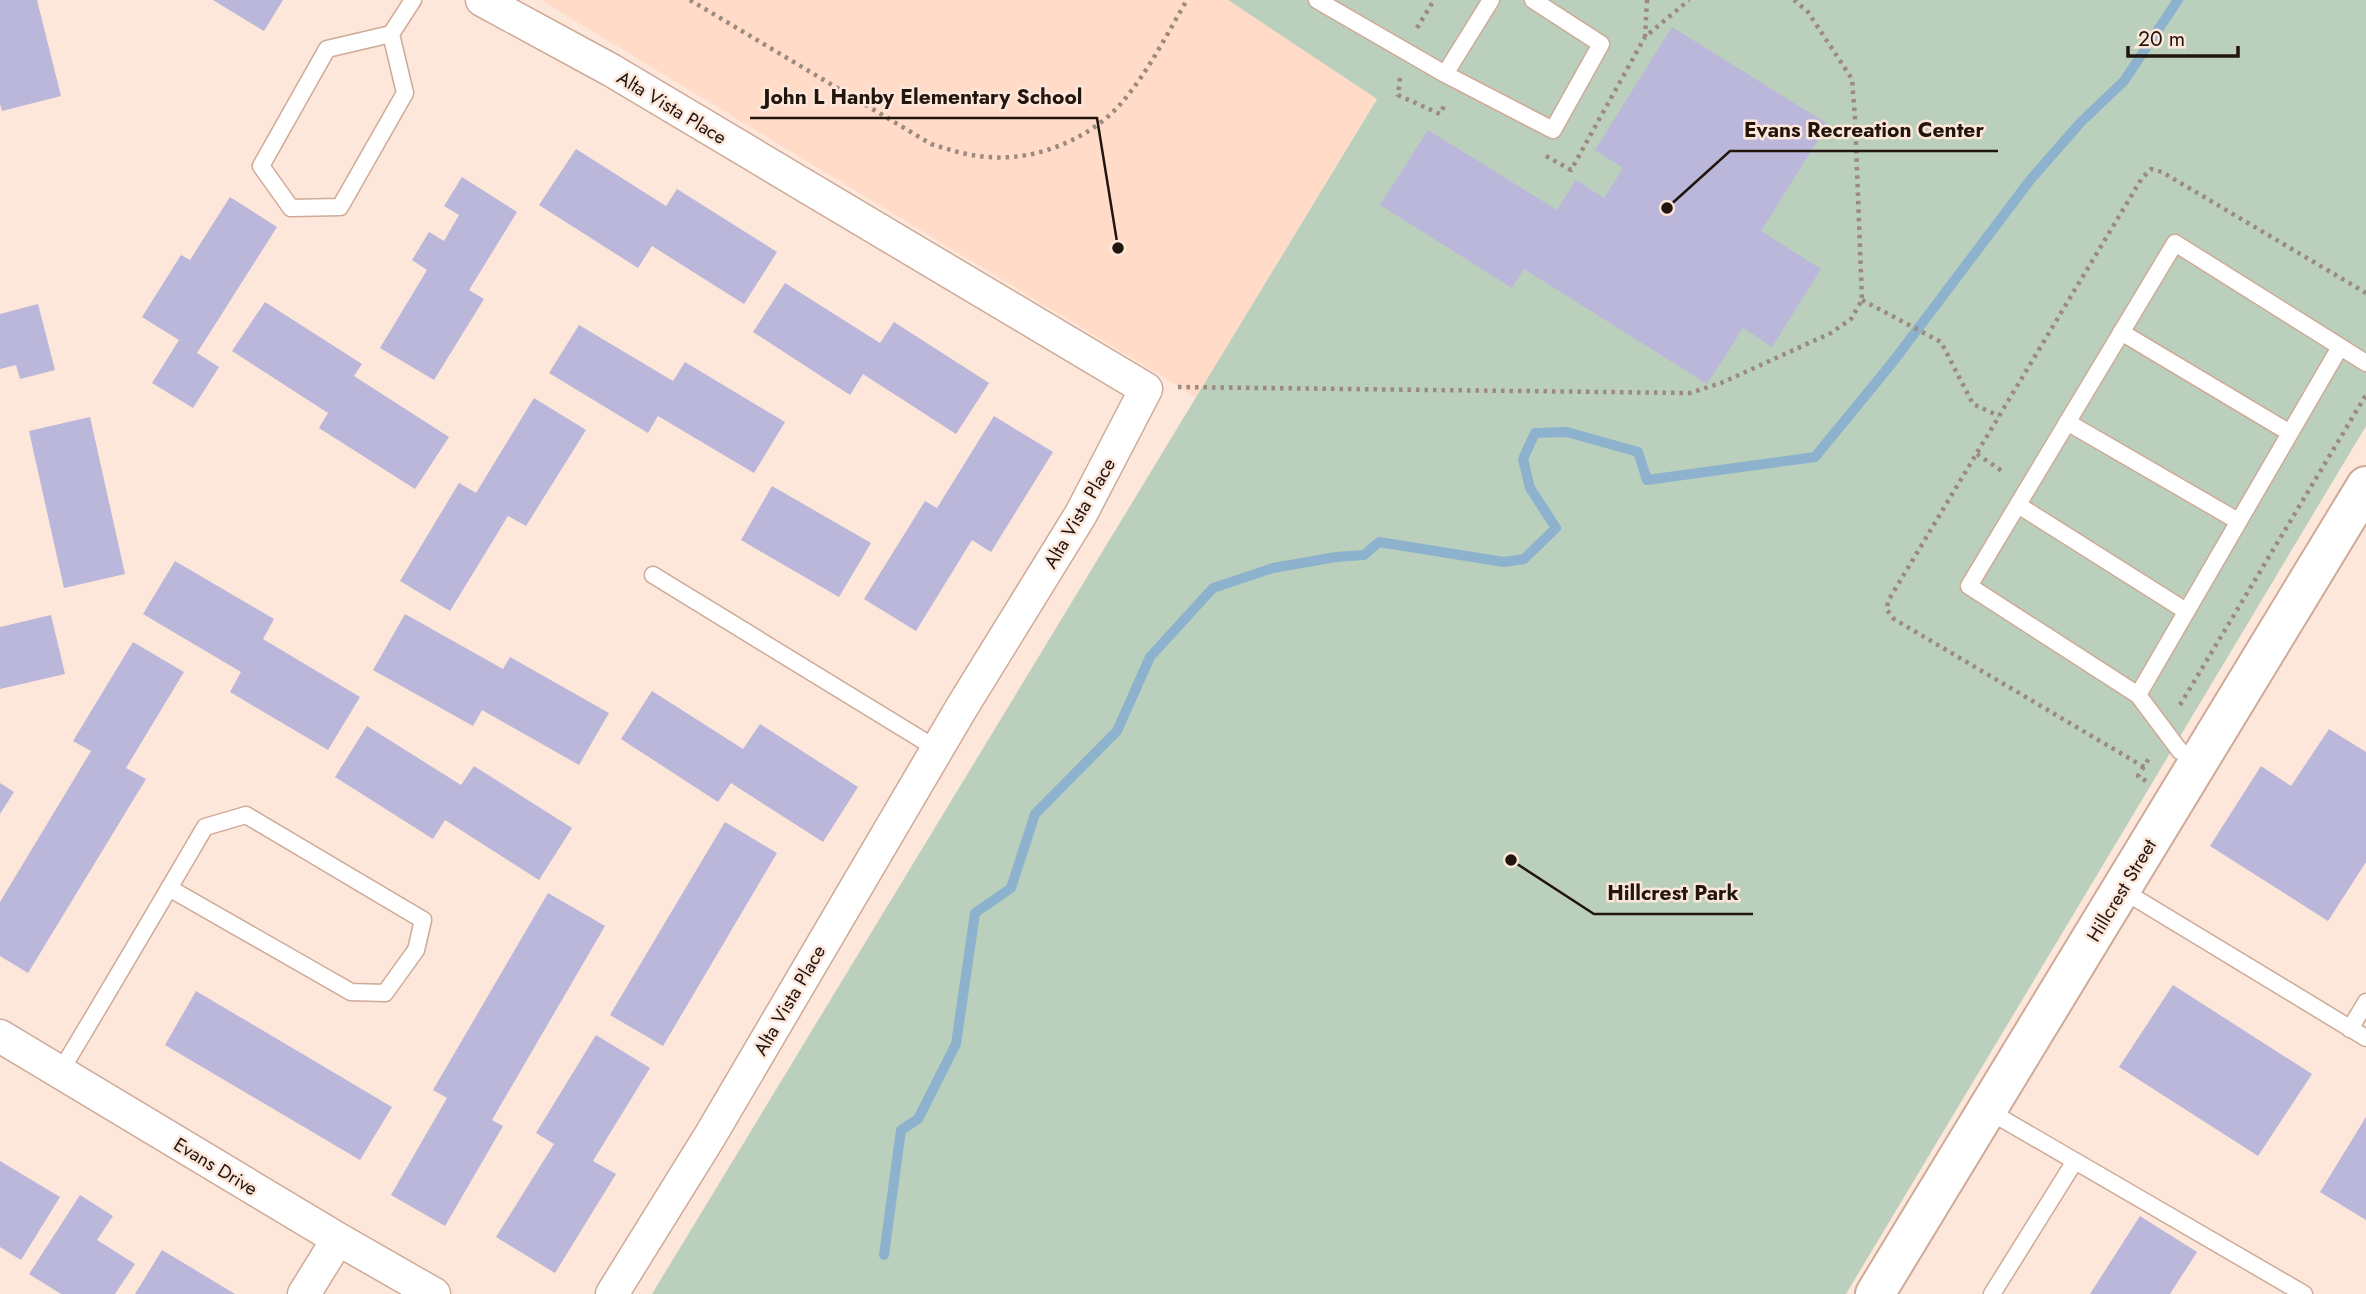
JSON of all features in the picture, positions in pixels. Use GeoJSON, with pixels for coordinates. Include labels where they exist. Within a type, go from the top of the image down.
{"type":"FeatureCollection","features":[{"type":"Feature","properties":{"kind":"street","name":"Alta Vista Place"},"geometry":{"type":"LineString","coordinates":[[482,0],[611,70],[1146,389],[1081,514],[937,749],[710,1136],[612,1294]]}},
{"type":"Feature","properties":{"kind":"street","name":"Hillcrest Street"},"geometry":{"type":"LineString","coordinates":[[1875,1294],[2366,486]]}},
{"type":"Feature","properties":{"kind":"street","name":"Evans Drive"},"geometry":{"type":"LineString","coordinates":[[0,1036],[434,1294]]}},
{"type":"Feature","properties":{"kind":"street"},"geometry":{"type":"LineString","coordinates":[[304,1294],[338,1239]]}},
{"type":"Feature","properties":{"kind":"lane"},"geometry":{"type":"LineString","coordinates":[[391,34],[405,93],[340,207],[291,208],[261,166],[327,49],[391,34],[413,0]]}},
{"type":"Feature","properties":{"kind":"lane"},"geometry":{"type":"LineString","coordinates":[[1317,0],[1444,74],[1553,130],[1601,44],[1533,0]]}},
{"type":"Feature","properties":{"kind":"lane"},"geometry":{"type":"LineString","coordinates":[[1444,74],[1491,0]]}},
{"type":"Feature","properties":{"kind":"lane"},"geometry":{"type":"LineString","coordinates":[[2200,760],[2180,751],[2137,695],[1969,586],[2175,243],[2366,363]]}},
{"type":"Feature","properties":{"kind":"lane"},"geometry":{"type":"LineString","coordinates":[[2122,332],[2290,433]]}},
{"type":"Feature","properties":{"kind":"lane"},"geometry":{"type":"LineString","coordinates":[[2137,695],[2340,347]]}},
{"type":"Feature","properties":{"kind":"lane"},"geometry":{"type":"LineString","coordinates":[[2067,422],[2238,521]]}},
{"type":"Feature","properties":{"kind":"lane"},"geometry":{"type":"LineString","coordinates":[[2018,505],[2186,611]]}},
{"type":"Feature","properties":{"kind":"lane"},"geometry":{"type":"LineString","coordinates":[[653,575],[937,749]]}},
{"type":"Feature","properties":{"kind":"lane"},"geometry":{"type":"LineString","coordinates":[[60,1072],[205,827],[246,815],[423,920],[416,950],[385,993],[351,992],[169,888]]}},
{"type":"Feature","properties":{"kind":"lane"},"geometry":{"type":"LineString","coordinates":[[2122,890],[2366,1038]]}},
{"type":"Feature","properties":{"kind":"lane"},"geometry":{"type":"LineString","coordinates":[[2350,1029],[2366,1002]]}},
{"type":"Feature","properties":{"kind":"lane"},"geometry":{"type":"LineString","coordinates":[[1987,1110],[2304,1294]]}},
{"type":"Feature","properties":{"kind":"lane"},"geometry":{"type":"LineString","coordinates":[[1992,1294],[2075,1161]]}},
{"type":"Feature","properties":{"kind":"path"},"geometry":{"type":"LineString","coordinates":[[690,0],[932,144],[960,153],[990,157],[1020,156],[1050,149],[1076,138],[1100,122],[1122,103],[1139,80],[1187,0]]}},
{"type":"Feature","properties":{"kind":"path"},"geometry":{"type":"LineString","coordinates":[[1647,0],[1645,37],[1689,0]]}},
{"type":"Feature","properties":{"kind":"path"},"geometry":{"type":"LineString","coordinates":[[1146,389],[1191,386],[1282,390],[1690,393],[1721,383],[1831,333],[1851,319],[1862,300],[1852,79],[1808,12],[1794,0]]}},
{"type":"Feature","properties":{"kind":"path"},"geometry":{"type":"LineString","coordinates":[[1862,300],[1941,342],[1973,404],[2000,416]]}},
{"type":"Feature","properties":{"kind":"path"},"geometry":{"type":"LineString","coordinates":[[2144,767],[2366,395]]}},
{"type":"Feature","properties":{"kind":"path"},"geometry":{"type":"LineString","coordinates":[[1977,454],[2028,487]]}},
{"type":"Feature","properties":{"kind":"shaded area"},"geometry":{"type":"Polygon","coordinates":[[[541,0],[1228,0],[1377,98],[1196,397],[541,0]]]}},
{"type":"Feature","properties":{"kind":"green space"},"geometry":{"type":"Polygon","coordinates":[[[1228,0],[2366,0],[2366,426],[1846,1294],[652,1294],[1377,99],[1228,0]]]}},
{"type":"Feature","properties":{"kind":"building"},"geometry":{"type":"Polygon","coordinates":[[[0,0],[37,0],[61,96],[2,111],[0,0]]]}},
{"type":"Feature","properties":{"kind":"building"},"geometry":{"type":"Polygon","coordinates":[[[213,0],[283,0],[264,31],[213,0]]]}},
{"type":"Feature","properties":{"kind":"building"},"geometry":{"type":"Polygon","coordinates":[[[1672,27],[1828,124],[1761,231],[1821,269],[1772,347],[1743,328],[1707,384],[1524,269],[1512,288],[1380,205],[1428,130],[1557,210],[1576,180],[1604,198],[1623,168],[1595,150],[1672,27]]]}},
{"type":"Feature","properties":{"kind":"building"},"geometry":{"type":"Polygon","coordinates":[[[576,149],[666,206],[677,189],[777,252],[744,304],[652,246],[638,268],[539,205],[576,149]]]}},
{"type":"Feature","properties":{"kind":"building"},"geometry":{"type":"Polygon","coordinates":[[[462,177],[517,212],[469,290],[484,299],[434,380],[380,348],[427,270],[412,260],[429,232],[444,241],[459,215],[444,206],[462,177]]]}},
{"type":"Feature","properties":{"kind":"building"},"geometry":{"type":"Polygon","coordinates":[[[230,197],[277,227],[197,353],[219,367],[193,408],[152,383],[179,340],[142,317],[181,255],[190,260],[230,197]]]}},
{"type":"Feature","properties":{"kind":"building"},"geometry":{"type":"Polygon","coordinates":[[[785,283],[880,343],[894,322],[989,383],[956,434],[863,374],[850,395],[753,332],[785,283]]]}},
{"type":"Feature","properties":{"kind":"building"},"geometry":{"type":"Polygon","coordinates":[[[265,302],[362,364],[354,376],[449,437],[415,489],[319,428],[328,413],[232,351],[265,302]]]}},
{"type":"Feature","properties":{"kind":"building"},"geometry":{"type":"Polygon","coordinates":[[[38,304],[55,370],[20,379],[16,365],[0,369],[0,314],[38,304]]]}},
{"type":"Feature","properties":{"kind":"building"},"geometry":{"type":"Polygon","coordinates":[[[579,325],[673,381],[685,362],[785,422],[754,473],[658,416],[648,433],[549,373],[579,325]]]}},
{"type":"Feature","properties":{"kind":"building"},"geometry":{"type":"Polygon","coordinates":[[[534,398],[586,430],[526,526],[508,516],[450,611],[400,581],[459,483],[476,493],[534,398]]]}},
{"type":"Feature","properties":{"kind":"building"},"geometry":{"type":"Polygon","coordinates":[[[994,416],[1053,452],[991,552],[972,540],[916,631],[864,599],[925,501],[937,508],[994,416]]]}},
{"type":"Feature","properties":{"kind":"building"},"geometry":{"type":"Polygon","coordinates":[[[90,417],[125,574],[64,588],[29,431],[90,417]]]}},
{"type":"Feature","properties":{"kind":"building"},"geometry":{"type":"Polygon","coordinates":[[[772,486],[871,543],[839,597],[741,540],[772,486]]]}},
{"type":"Feature","properties":{"kind":"building"},"geometry":{"type":"Polygon","coordinates":[[[175,561],[274,619],[263,639],[360,697],[328,750],[230,692],[241,672],[143,614],[175,561]]]}},
{"type":"Feature","properties":{"kind":"building"},"geometry":{"type":"Polygon","coordinates":[[[405,614],[503,669],[510,657],[609,713],[579,765],[482,710],[473,726],[373,670],[405,614]]]}},
{"type":"Feature","properties":{"kind":"building"},"geometry":{"type":"Polygon","coordinates":[[[51,615],[65,674],[0,689],[0,627],[51,615]]]}},
{"type":"Feature","properties":{"kind":"building"},"geometry":{"type":"Polygon","coordinates":[[[133,642],[184,672],[126,768],[146,779],[28,973],[0,956],[0,902],[91,751],[73,741],[133,642]]]}},
{"type":"Feature","properties":{"kind":"building"},"geometry":{"type":"Polygon","coordinates":[[[652,691],[743,749],[760,724],[858,787],[823,842],[731,783],[718,802],[621,739],[652,691]]]}},
{"type":"Feature","properties":{"kind":"building"},"geometry":{"type":"Polygon","coordinates":[[[367,726],[461,785],[474,766],[572,828],[539,880],[445,820],[433,839],[335,777],[367,726]]]}},
{"type":"Feature","properties":{"kind":"building"},"geometry":{"type":"Polygon","coordinates":[[[2329,729],[2366,752],[2366,862],[2328,921],[2210,846],[2261,766],[2291,786],[2329,729]]]}},
{"type":"Feature","properties":{"kind":"building"},"geometry":{"type":"Polygon","coordinates":[[[0,783],[14,792],[0,814],[0,783]]]}},
{"type":"Feature","properties":{"kind":"building"},"geometry":{"type":"Polygon","coordinates":[[[725,822],[777,853],[663,1046],[610,1015],[725,822]]]}},
{"type":"Feature","properties":{"kind":"building"},"geometry":{"type":"Polygon","coordinates":[[[548,893],[605,926],[492,1120],[503,1126],[445,1226],[391,1195],[447,1098],[433,1090],[548,893]]]}},
{"type":"Feature","properties":{"kind":"building"},"geometry":{"type":"Polygon","coordinates":[[[2173,985],[2312,1074],[2258,1156],[2119,1067],[2173,985]]]}},
{"type":"Feature","properties":{"kind":"building"},"geometry":{"type":"Polygon","coordinates":[[[196,991],[392,1107],[360,1160],[165,1045],[196,991]]]}},
{"type":"Feature","properties":{"kind":"building"},"geometry":{"type":"Polygon","coordinates":[[[596,1035],[650,1068],[593,1161],[616,1174],[555,1273],[496,1237],[554,1144],[536,1133],[596,1035]]]}},
{"type":"Feature","properties":{"kind":"building"},"geometry":{"type":"Polygon","coordinates":[[[2366,1117],[2366,1220],[2320,1192],[2366,1117]]]}},
{"type":"Feature","properties":{"kind":"building"},"geometry":{"type":"Polygon","coordinates":[[[0,1161],[60,1197],[21,1260],[0,1247],[0,1161]]]}},
{"type":"Feature","properties":{"kind":"building"},"geometry":{"type":"Polygon","coordinates":[[[80,1195],[113,1216],[97,1240],[135,1264],[115,1294],[61,1294],[29,1274],[80,1195]]]}},
{"type":"Feature","properties":{"kind":"building"},"geometry":{"type":"Polygon","coordinates":[[[2140,1216],[2197,1252],[2170,1294],[2090,1294],[2140,1216]]]}},
{"type":"Feature","properties":{"kind":"building"},"geometry":{"type":"Polygon","coordinates":[[[162,1250],[235,1294],[135,1294],[162,1250]]]}},
{"type":"Feature","properties":{"kind":"waterway"},"geometry":{"type":"LineString","coordinates":[[884,1255],[901,1130],[918,1119],[956,1044],[975,913],[1011,888],[1035,814],[1117,731],[1150,657],[1213,588],[1273,568],[1364,555],[1379,542],[1504,562],[1524,559],[1556,528],[1530,488],[1523,459],[1535,433],[1567,432],[1638,452],[1647,480],[1815,457],[1892,363],[2031,179],[2081,122],[2124,81],[2178,0]]}},
{"type":"Feature","properties":{"kind":"place","name":"Evans Recreation Center"},"geometry":{"type":"Point","coordinates":[1667,208]}},
{"type":"Feature","properties":{"kind":"place","name":"John L Hanby Elementary School"},"geometry":{"type":"Point","coordinates":[1118,248]}},
{"type":"Feature","properties":{"kind":"place","name":"Hillcrest Park"},"geometry":{"type":"Point","coordinates":[1511,860]}}]}
